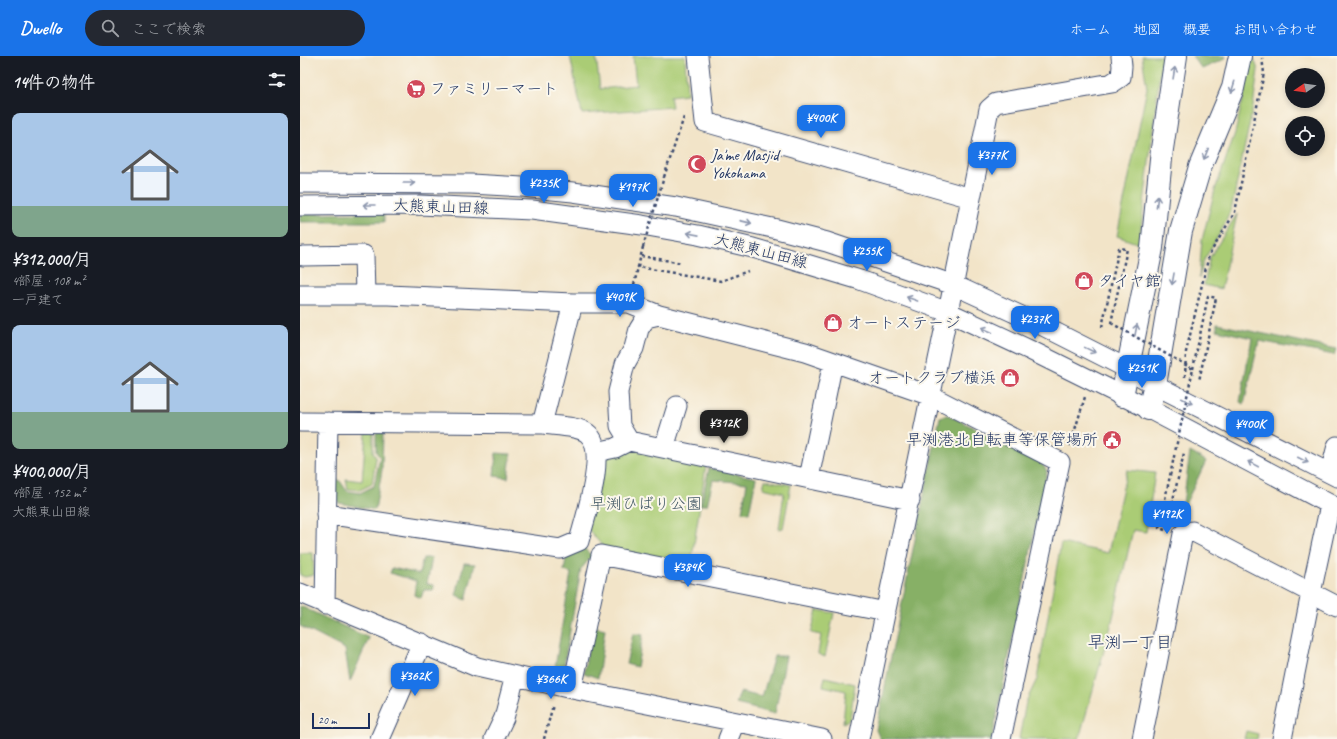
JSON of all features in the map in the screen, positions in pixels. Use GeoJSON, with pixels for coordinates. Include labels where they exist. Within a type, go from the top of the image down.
{"type":"FeatureCollection","features":[{"type":"Feature","properties":{"kind":"highway"},"geometry":{"type":"LineString","coordinates":[[1122,396],[1152,248],[1162,149],[1176,56]]}},
{"type":"Feature","properties":{"kind":"highway"},"geometry":{"type":"LineString","coordinates":[[1149,409],[1155,385],[1181,231],[1200,167],[1233,88],[1240,56]]}},
{"type":"Feature","properties":{"kind":"street"},"geometry":{"type":"LineString","coordinates":[[698,56],[705,122],[971,198]]}},
{"type":"Feature","properties":{"kind":"street"},"geometry":{"type":"LineString","coordinates":[[859,739],[910,500],[989,109],[996,103],[1112,83],[1121,77],[1121,56]]}},
{"type":"Feature","properties":{"kind":"street","name":"大熊東山田線"},"geometry":{"type":"LineString","coordinates":[[300,183],[471,184],[551,190],[676,207],[827,242],[954,286],[1041,325],[1128,368],[1155,385],[1333,475]]}},
{"type":"Feature","properties":{"kind":"street","name":"大熊東山田線"},"geometry":{"type":"LineString","coordinates":[[300,206],[419,205],[532,210],[642,225],[698,235],[753,248],[860,280],[948,312],[1032,351],[1149,409],[1334,506]]}},
{"type":"Feature","properties":{"kind":"street"},"geometry":{"type":"LineString","coordinates":[[303,256],[364,254],[365,295]]}},
{"type":"Feature","properties":{"kind":"street"},"geometry":{"type":"LineString","coordinates":[[300,295],[365,295],[573,304],[629,303],[659,315],[805,352],[931,396],[1060,462],[1001,739]]}},
{"type":"Feature","properties":{"kind":"street"},"geometry":{"type":"LineString","coordinates":[[542,424],[573,304]]}},
{"type":"Feature","properties":{"kind":"street"},"geometry":{"type":"LineString","coordinates":[[629,441],[620,426],[618,392],[625,364],[634,348],[639,329],[646,318],[659,315]]}},
{"type":"Feature","properties":{"kind":"street"},"geometry":{"type":"LineString","coordinates":[[809,478],[833,362]]}},
{"type":"Feature","properties":{"kind":"street"},"geometry":{"type":"LineString","coordinates":[[664,448],[677,406]]}},
{"type":"Feature","properties":{"kind":"street"},"geometry":{"type":"LineString","coordinates":[[300,422],[542,424],[576,428],[587,432],[595,443],[596,452],[594,484],[579,541],[560,549],[326,514]]}},
{"type":"Feature","properties":{"kind":"street"},"geometry":{"type":"LineString","coordinates":[[325,605],[328,422]]}},
{"type":"Feature","properties":{"kind":"street"},"geometry":{"type":"LineString","coordinates":[[596,452],[615,448],[629,441],[910,500]]}},
{"type":"Feature","properties":{"kind":"street"},"geometry":{"type":"LineString","coordinates":[[1333,475],[1337,446]]}},
{"type":"Feature","properties":{"kind":"street"},"geometry":{"type":"LineString","coordinates":[[1282,739],[1311,592],[1334,506]]}},
{"type":"Feature","properties":{"kind":"street"},"geometry":{"type":"LineString","coordinates":[[565,687],[601,555],[593,541],[582,530]]}},
{"type":"Feature","properties":{"kind":"street"},"geometry":{"type":"LineString","coordinates":[[1142,739],[1183,534],[1192,531],[1337,606]]}},
{"type":"Feature","properties":{"kind":"street"},"geometry":{"type":"LineString","coordinates":[[601,555],[886,612]]}},
{"type":"Feature","properties":{"kind":"street"},"geometry":{"type":"LineString","coordinates":[[300,593],[325,605],[422,643],[477,667],[565,687],[732,731],[822,739]]}},
{"type":"Feature","properties":{"kind":"street"},"geometry":{"type":"LineString","coordinates":[[380,739],[422,643]]}},
{"type":"Feature","properties":{"kind":"street"},"geometry":{"type":"LineString","coordinates":[[494,739],[504,718],[515,676]]}},
{"type":"Feature","properties":{"kind":"path"},"geometry":{"type":"LineString","coordinates":[[1195,387],[1184,376],[1186,352],[1209,255],[1235,212],[1264,73],[1261,56]]}},
{"type":"Feature","properties":{"kind":"path"},"geometry":{"type":"LineString","coordinates":[[705,122],[685,116],[664,177],[638,267],[721,281],[748,271]]}},
{"type":"Feature","properties":{"kind":"path"},"geometry":{"type":"LineString","coordinates":[[1102,326],[1119,248],[1127,249],[1111,324],[1193,369]]}},
{"type":"Feature","properties":{"kind":"path"},"geometry":{"type":"LineString","coordinates":[[641,256],[682,263]]}},
{"type":"Feature","properties":{"kind":"path"},"geometry":{"type":"LineString","coordinates":[[1166,530],[1159,528],[1208,296],[1216,298],[1199,381]]}},
{"type":"Feature","properties":{"kind":"path"},"geometry":{"type":"LineString","coordinates":[[1060,462],[1066,459],[1084,401]]}},
{"type":"Feature","properties":{"kind":"path"},"geometry":{"type":"LineString","coordinates":[[1168,522],[1184,453]]}},
{"type":"Feature","properties":{"kind":"path"},"geometry":{"type":"LineString","coordinates":[[544,739],[565,687]]}},
{"type":"Feature","properties":{"kind":"green space"},"geometry":{"type":"Polygon","coordinates":[[[570,56],[596,56],[600,89],[636,85],[633,56],[685,56],[687,94],[670,96],[672,107],[582,114],[570,56]]]}},
{"type":"Feature","properties":{"kind":"green space"},"geometry":{"type":"Polygon","coordinates":[[[1142,56],[1162,56],[1139,244],[1117,236],[1147,88],[1142,56]]]}},
{"type":"Feature","properties":{"kind":"green space"},"geometry":{"type":"Polygon","coordinates":[[[1192,56],[1226,56],[1225,59],[1202,69],[1192,56]]]}},
{"type":"Feature","properties":{"kind":"green space"},"geometry":{"type":"Polygon","coordinates":[[[1253,56],[1258,70],[1253,107],[1232,206],[1224,226],[1204,260],[1199,278],[1202,240],[1215,190],[1235,133],[1253,56]]]}},
{"type":"Feature","properties":{"kind":"green space"},"geometry":{"type":"Polygon","coordinates":[[[384,213],[384,222],[300,222],[300,214],[384,213]]]}},
{"type":"Feature","properties":{"kind":"green space"},"geometry":{"type":"Polygon","coordinates":[[[1237,214],[1221,289],[1204,285],[1210,257],[1237,214]]]}},
{"type":"Feature","properties":{"kind":"green space"},"geometry":{"type":"Polygon","coordinates":[[[1217,324],[1336,349],[1334,355],[1259,341],[1244,404],[1240,402],[1252,338],[1217,330],[1217,324]]]}},
{"type":"Feature","properties":{"kind":"green space"},"geometry":{"type":"Polygon","coordinates":[[[948,415],[1039,460],[1047,471],[992,739],[880,739],[876,730],[940,417],[948,415]]]}},
{"type":"Feature","properties":{"kind":"green space"},"geometry":{"type":"Polygon","coordinates":[[[373,432],[373,452],[376,458],[372,484],[360,490],[348,489],[346,479],[362,481],[366,433],[373,432]]]}},
{"type":"Feature","properties":{"kind":"green space"},"geometry":{"type":"Polygon","coordinates":[[[383,432],[382,470],[375,510],[339,503],[335,497],[335,479],[340,481],[347,491],[360,493],[374,486],[380,457],[376,452],[376,433],[383,432]]]}},
{"type":"Feature","properties":{"kind":"green space","name":"早渕ひばり公園"},"geometry":{"type":"Polygon","coordinates":[[[630,447],[706,466],[691,564],[605,549],[588,529],[601,459],[630,447]]]}},
{"type":"Feature","properties":{"kind":"green space"},"geometry":{"type":"Polygon","coordinates":[[[1190,452],[1206,461],[1182,511],[1190,452]]]}},
{"type":"Feature","properties":{"kind":"green space"},"geometry":{"type":"Polygon","coordinates":[[[496,453],[511,454],[508,478],[494,476],[496,453]]]}},
{"type":"Feature","properties":{"kind":"green space"},"geometry":{"type":"Polygon","coordinates":[[[709,468],[756,478],[749,513],[742,512],[747,483],[713,480],[707,505],[701,505],[709,468]]]}},
{"type":"Feature","properties":{"kind":"green space"},"geometry":{"type":"Polygon","coordinates":[[[1127,470],[1155,473],[1146,532],[1133,530],[1111,626],[1079,739],[1019,739],[1026,702],[1037,679],[1061,543],[1108,553],[1127,470]]]}},
{"type":"Feature","properties":{"kind":"green space"},"geometry":{"type":"Polygon","coordinates":[[[765,480],[791,485],[783,528],[779,529],[784,493],[763,488],[765,480]]]}},
{"type":"Feature","properties":{"kind":"green space"},"geometry":{"type":"Polygon","coordinates":[[[583,547],[592,556],[581,569],[563,670],[555,667],[571,573],[564,571],[566,558],[583,547]]]}},
{"type":"Feature","properties":{"kind":"green space"},"geometry":{"type":"Polygon","coordinates":[[[300,553],[313,553],[314,575],[305,577],[300,575],[300,553]]]}},
{"type":"Feature","properties":{"kind":"green space"},"geometry":{"type":"Polygon","coordinates":[[[423,558],[432,558],[427,584],[434,585],[433,590],[424,590],[421,598],[414,595],[416,581],[390,573],[392,568],[419,574],[423,558]]]}},
{"type":"Feature","properties":{"kind":"green space"},"geometry":{"type":"Polygon","coordinates":[[[464,563],[475,564],[466,600],[456,595],[464,563]]]}},
{"type":"Feature","properties":{"kind":"green space"},"geometry":{"type":"Polygon","coordinates":[[[300,606],[369,638],[350,682],[345,649],[300,626],[300,606]]]}},
{"type":"Feature","properties":{"kind":"green space"},"geometry":{"type":"Polygon","coordinates":[[[817,610],[834,613],[825,657],[818,654],[821,635],[811,633],[817,610]]]}},
{"type":"Feature","properties":{"kind":"green space"},"geometry":{"type":"Polygon","coordinates":[[[592,626],[605,629],[598,678],[584,673],[592,626]]]}},
{"type":"Feature","properties":{"kind":"green space"},"geometry":{"type":"Polygon","coordinates":[[[633,634],[643,635],[637,667],[626,664],[633,634]]]}},
{"type":"Feature","properties":{"kind":"green space"},"geometry":{"type":"Polygon","coordinates":[[[774,656],[786,656],[775,714],[736,704],[740,692],[762,697],[774,656]]]}},
{"type":"Feature","properties":{"kind":"green space"},"geometry":{"type":"Polygon","coordinates":[[[825,677],[855,684],[850,719],[843,723],[846,691],[823,686],[825,677]]]}},
{"type":"Feature","properties":{"kind":"green space"},"geometry":{"type":"Polygon","coordinates":[[[1246,731],[1258,734],[1257,739],[1244,739],[1246,731]]]}},
{"type":"Feature","properties":{"kind":"place","name":"ファミリーマート"},"geometry":{"type":"Point","coordinates":[416,89]}},
{"type":"Feature","properties":{"kind":"place","name":"Ja'me Masjid Yokohama"},"geometry":{"type":"Point","coordinates":[697,164]}},
{"type":"Feature","properties":{"kind":"place","name":"タイヤ館"},"geometry":{"type":"Point","coordinates":[1084,281]}},
{"type":"Feature","properties":{"kind":"place","name":"オートステージ"},"geometry":{"type":"Point","coordinates":[833,323]}},
{"type":"Feature","properties":{"kind":"place","name":"オートクラブ横浜"},"geometry":{"type":"Point","coordinates":[1010,378]}},
{"type":"Feature","properties":{"kind":"place","name":"早渕港北自転車等保管場所"},"geometry":{"type":"Point","coordinates":[1112,440]}},
{"type":"Feature","properties":{"kind":"district","name":"早渕一丁目"},"geometry":{"type":"Point","coordinates":[1130,642]}}]}
